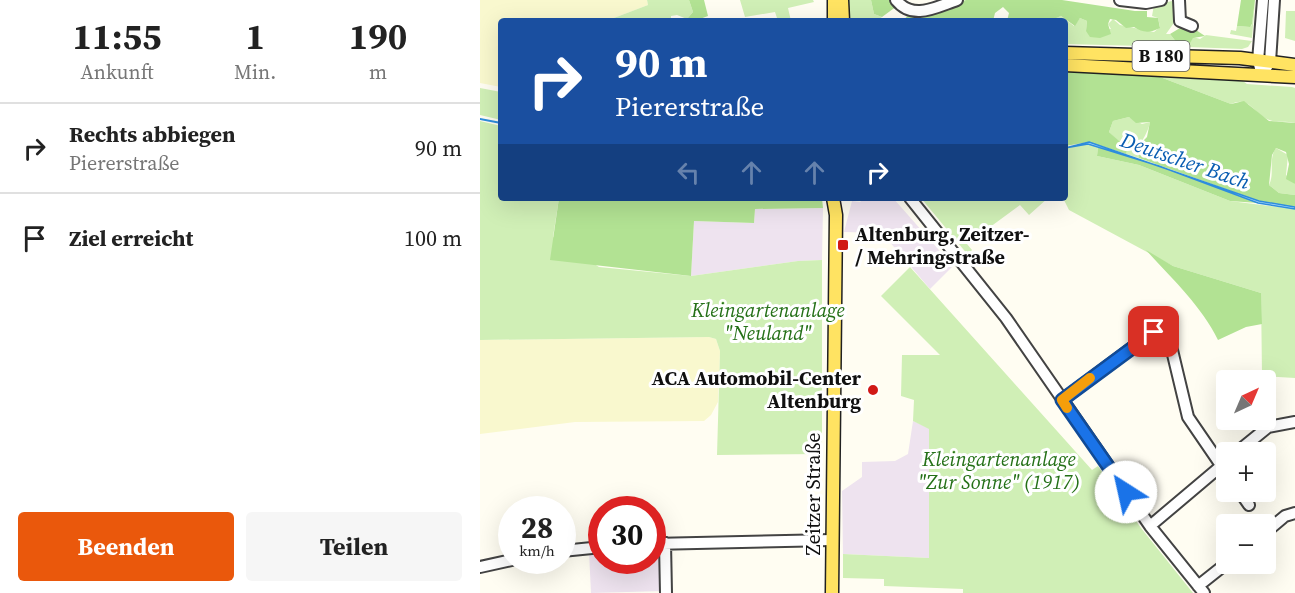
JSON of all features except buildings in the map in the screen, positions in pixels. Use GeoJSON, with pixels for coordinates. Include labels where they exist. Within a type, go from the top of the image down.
{"type":"FeatureCollection","features":[{"type":"Feature","properties":{"kind":"main road"},"geometry":{"type":"LineString","coordinates":[[834,0],[834,18]]}},
{"type":"Feature","properties":{"kind":"main road"},"geometry":{"type":"LineString","coordinates":[[842,0],[843,18]]}},
{"type":"Feature","properties":{"kind":"main road","name":"B 180"},"geometry":{"type":"LineString","coordinates":[[1068,53],[1295,65]]}},
{"type":"Feature","properties":{"kind":"main road","name":"B 180"},"geometry":{"type":"LineString","coordinates":[[1068,65],[1295,76]]}},
{"type":"Feature","properties":{"kind":"main road","name":"Zeitzer Straße"},"geometry":{"type":"LineString","coordinates":[[832,593],[836,215],[834,201]]}},
{"type":"Feature","properties":{"kind":"main road","name":"Zeitzer Straße"},"geometry":{"type":"LineString","coordinates":[[836,215],[840,201]]}},
{"type":"Feature","properties":{"kind":"street"},"geometry":{"type":"LineString","coordinates":[[896,0],[908,11],[920,12],[957,0]]}},
{"type":"Feature","properties":{"kind":"street"},"geometry":{"type":"LineString","coordinates":[[1120,0],[1146,3],[1161,0]]}},
{"type":"Feature","properties":{"kind":"street"},"geometry":{"type":"LineString","coordinates":[[1179,0],[1180,21],[1192,26]]}},
{"type":"Feature","properties":{"kind":"street"},"geometry":{"type":"LineString","coordinates":[[1263,0],[1264,62]]}},
{"type":"Feature","properties":{"kind":"street"},"geometry":{"type":"LineString","coordinates":[[1262,75],[1274,0]]}},
{"type":"Feature","properties":{"kind":"street"},"geometry":{"type":"LineString","coordinates":[[912,201],[1006,318],[1150,526],[1201,590],[1216,574]]}},
{"type":"Feature","properties":{"kind":"street"},"geometry":{"type":"LineString","coordinates":[[1062,400],[1149,335],[1159,333],[1171,346],[1188,417],[1216,455]]}},
{"type":"Feature","properties":{"kind":"street"},"geometry":{"type":"LineString","coordinates":[[1250,442],[1268,427],[1295,422]]}},
{"type":"Feature","properties":{"kind":"street"},"geometry":{"type":"LineString","coordinates":[[1150,526],[1216,474]]}},
{"type":"Feature","properties":{"kind":"street"},"geometry":{"type":"LineString","coordinates":[[1276,524],[1285,516],[1295,513]]}},
{"type":"Feature","properties":{"kind":"street"},"geometry":{"type":"LineString","coordinates":[[666,543],[832,540]]}},
{"type":"Feature","properties":{"kind":"street"},"geometry":{"type":"LineString","coordinates":[[480,567],[498,563]]}},
{"type":"Feature","properties":{"kind":"street"},"geometry":{"type":"LineString","coordinates":[[666,574],[666,593]]}},
{"type":"Feature","properties":{"kind":"shaded area"},"geometry":{"type":"Polygon","coordinates":[[[852,201],[896,201],[953,266],[930,289],[882,233],[844,232],[852,201]]]}},
{"type":"Feature","properties":{"kind":"shaded area"},"geometry":{"type":"Polygon","coordinates":[[[823,208],[822,260],[798,261],[691,276],[694,221],[754,223],[755,209],[823,208]]]}},
{"type":"Feature","properties":{"kind":"shaded area"},"geometry":{"type":"Polygon","coordinates":[[[913,421],[929,428],[929,558],[843,554],[842,491],[862,477],[862,462],[895,461],[908,454],[913,421]]]}},
{"type":"Feature","properties":{"kind":"shaded area"},"geometry":{"type":"Polygon","coordinates":[[[590,574],[663,574],[664,591],[591,593],[590,574]]]}},
{"type":"Feature","properties":{"kind":"green space"},"geometry":{"type":"Polygon","coordinates":[[[480,0],[647,0],[648,5],[614,18],[498,18],[498,86],[480,83],[480,0]]]}},
{"type":"Feature","properties":{"kind":"green space"},"geometry":{"type":"Polygon","coordinates":[[[647,0],[689,0],[693,12],[688,18],[677,15],[671,18],[614,18],[648,5],[647,0]]]}},
{"type":"Feature","properties":{"kind":"green space"},"geometry":{"type":"Polygon","coordinates":[[[689,0],[704,0],[708,16],[688,18],[693,12],[689,0]]]}},
{"type":"Feature","properties":{"kind":"green space"},"geometry":{"type":"Polygon","coordinates":[[[740,0],[813,0],[814,2],[788,8],[790,18],[777,18],[775,12],[745,17],[740,0]]]}},
{"type":"Feature","properties":{"kind":"green space"},"geometry":{"type":"Polygon","coordinates":[[[847,0],[871,0],[874,14],[882,17],[881,18],[848,18],[847,0]]]}},
{"type":"Feature","properties":{"kind":"green space"},"geometry":{"type":"Polygon","coordinates":[[[871,0],[892,0],[897,6],[882,17],[874,14],[871,0]]]}},
{"type":"Feature","properties":{"kind":"green space"},"geometry":{"type":"Polygon","coordinates":[[[966,0],[1062,0],[1147,11],[1147,17],[1158,18],[1160,28],[1144,31],[1134,27],[1126,28],[1116,20],[1110,19],[1108,24],[1111,34],[1100,38],[1090,37],[1086,31],[1087,21],[1080,18],[1075,26],[1068,21],[1068,18],[1061,16],[1056,18],[1008,18],[1009,13],[1003,7],[995,13],[994,18],[905,18],[910,14],[927,13],[966,0]]]}},
{"type":"Feature","properties":{"kind":"green space"},"geometry":{"type":"Polygon","coordinates":[[[1241,0],[1255,0],[1250,27],[1237,26],[1241,0]]]}},
{"type":"Feature","properties":{"kind":"green space"},"geometry":{"type":"Polygon","coordinates":[[[1255,0],[1252,38],[1230,34],[1231,30],[1236,31],[1237,26],[1252,25],[1255,0]]]}},
{"type":"Feature","properties":{"kind":"green space"},"geometry":{"type":"Polygon","coordinates":[[[1172,1],[1177,7],[1176,20],[1166,34],[1170,34],[1180,47],[1068,44],[1068,21],[1074,26],[1080,18],[1087,21],[1086,31],[1111,29],[1108,24],[1113,19],[1120,25],[1154,32],[1160,27],[1158,18],[1152,16],[1154,5],[1172,1]]]}},
{"type":"Feature","properties":{"kind":"green space"},"geometry":{"type":"Polygon","coordinates":[[[1286,11],[1295,11],[1295,41],[1285,38],[1286,11]]]}},
{"type":"Feature","properties":{"kind":"green space"},"geometry":{"type":"Polygon","coordinates":[[[1180,28],[1193,28],[1205,36],[1193,38],[1188,47],[1180,47],[1170,34],[1180,28]]]}},
{"type":"Feature","properties":{"kind":"green space"},"geometry":{"type":"Polygon","coordinates":[[[1206,35],[1252,41],[1248,47],[1242,49],[1188,47],[1193,37],[1200,39],[1206,35]]]}},
{"type":"Feature","properties":{"kind":"green space"},"geometry":{"type":"Polygon","coordinates":[[[1068,71],[1237,77],[1247,84],[1292,87],[1295,88],[1295,123],[1270,120],[1247,103],[1231,104],[1160,77],[1068,71]]]}},
{"type":"Feature","properties":{"kind":"green space"},"geometry":{"type":"Polygon","coordinates":[[[1068,71],[1160,77],[1231,104],[1244,101],[1269,121],[1295,123],[1295,184],[1286,179],[1289,164],[1286,152],[1276,148],[1272,155],[1269,185],[1279,193],[1295,195],[1295,207],[1259,201],[1139,158],[1140,144],[1147,137],[1150,122],[1136,123],[1129,117],[1113,121],[1109,132],[1127,148],[1126,154],[1089,142],[1068,146],[1068,71]]]}},
{"type":"Feature","properties":{"kind":"green space"},"geometry":{"type":"Polygon","coordinates":[[[480,88],[498,91],[498,119],[480,115],[480,88]]]}},
{"type":"Feature","properties":{"kind":"green space"},"geometry":{"type":"Polygon","coordinates":[[[1129,117],[1142,124],[1150,122],[1141,145],[1139,158],[1126,154],[1126,148],[1109,132],[1113,121],[1129,117]]]}},
{"type":"Feature","properties":{"kind":"green space","name":"Kleingartenanlage \"Neuland\""},"geometry":{"type":"Polygon","coordinates":[[[480,121],[498,125],[498,201],[559,201],[553,237],[599,267],[691,276],[798,261],[822,260],[822,454],[717,455],[720,351],[716,339],[709,337],[480,340],[480,121]]]}},
{"type":"Feature","properties":{"kind":"green space"},"geometry":{"type":"Polygon","coordinates":[[[1088,144],[1098,147],[1097,156],[1139,165],[1230,201],[1295,209],[1295,378],[1276,377],[1276,370],[1262,370],[1261,293],[1173,266],[1069,210],[1064,201],[1068,201],[1068,147],[1088,144]]]}},
{"type":"Feature","properties":{"kind":"green space"},"geometry":{"type":"Polygon","coordinates":[[[1098,147],[1159,166],[1258,203],[1230,201],[1139,165],[1097,156],[1098,147]]]}},
{"type":"Feature","properties":{"kind":"green space"},"geometry":{"type":"Polygon","coordinates":[[[1276,148],[1288,155],[1286,175],[1295,184],[1295,195],[1279,193],[1269,185],[1272,176],[1272,157],[1276,148]]]}},
{"type":"Feature","properties":{"kind":"green space"},"geometry":{"type":"Polygon","coordinates":[[[559,201],[822,201],[823,208],[755,209],[754,223],[694,221],[691,276],[550,260],[559,201]]]}},
{"type":"Feature","properties":{"kind":"green space"},"geometry":{"type":"Polygon","coordinates":[[[923,201],[1045,201],[1029,215],[1020,205],[967,244],[972,250],[968,255],[923,201]]]}},
{"type":"Feature","properties":{"kind":"green space"},"geometry":{"type":"Polygon","coordinates":[[[1146,250],[1173,266],[1261,293],[1262,324],[1246,327],[1218,340],[1203,315],[1146,250]]]}},
{"type":"Feature","properties":{"kind":"green space","name":"Kleingartenanlage \"Zur Sonne\" (1917)"},"geometry":{"type":"Polygon","coordinates":[[[910,267],[1092,470],[1098,466],[1141,528],[1193,593],[963,593],[963,589],[884,586],[884,579],[843,578],[843,554],[929,558],[929,429],[913,421],[914,400],[901,396],[902,355],[940,355],[881,296],[910,267]]]}},
{"type":"Feature","properties":{"kind":"green space"},"geometry":{"type":"Polygon","coordinates":[[[709,337],[716,339],[720,351],[718,402],[711,415],[704,421],[575,422],[480,434],[480,340],[709,337]]]}},
{"type":"Feature","properties":{"kind":"water"},"geometry":{"type":"Polygon","coordinates":[[[1089,142],[1151,164],[1088,144],[1068,147],[1089,142]]]}},
{"type":"Feature","properties":{"kind":"water"},"geometry":{"type":"Polygon","coordinates":[[[1170,170],[1259,201],[1295,207],[1295,209],[1258,203],[1170,170]]]}},
{"type":"Feature","properties":{"kind":"waterway","name":"Deutscher Bach"},"geometry":{"type":"LineString","coordinates":[[480,119],[498,122]]}},
{"type":"Feature","properties":{"kind":"slow traffic"},"geometry":{"type":"LineString","coordinates":[[1067,408],[1062,400],[1090,378]]}},
{"type":"Feature","properties":{"kind":"place","name":"Altenburg, Zeitzer- / Mehringstraße"},"geometry":{"type":"Point","coordinates":[843,245]}},
{"type":"Feature","properties":{"kind":"place","name":"ACA Automobil-Center Altenburg"},"geometry":{"type":"Point","coordinates":[873,390]}},
{"type":"Feature","properties":{"kind":"route"},"geometry":{"type":"LineString","coordinates":[[1126,492],[1062,400],[1154,332]]}}]}
